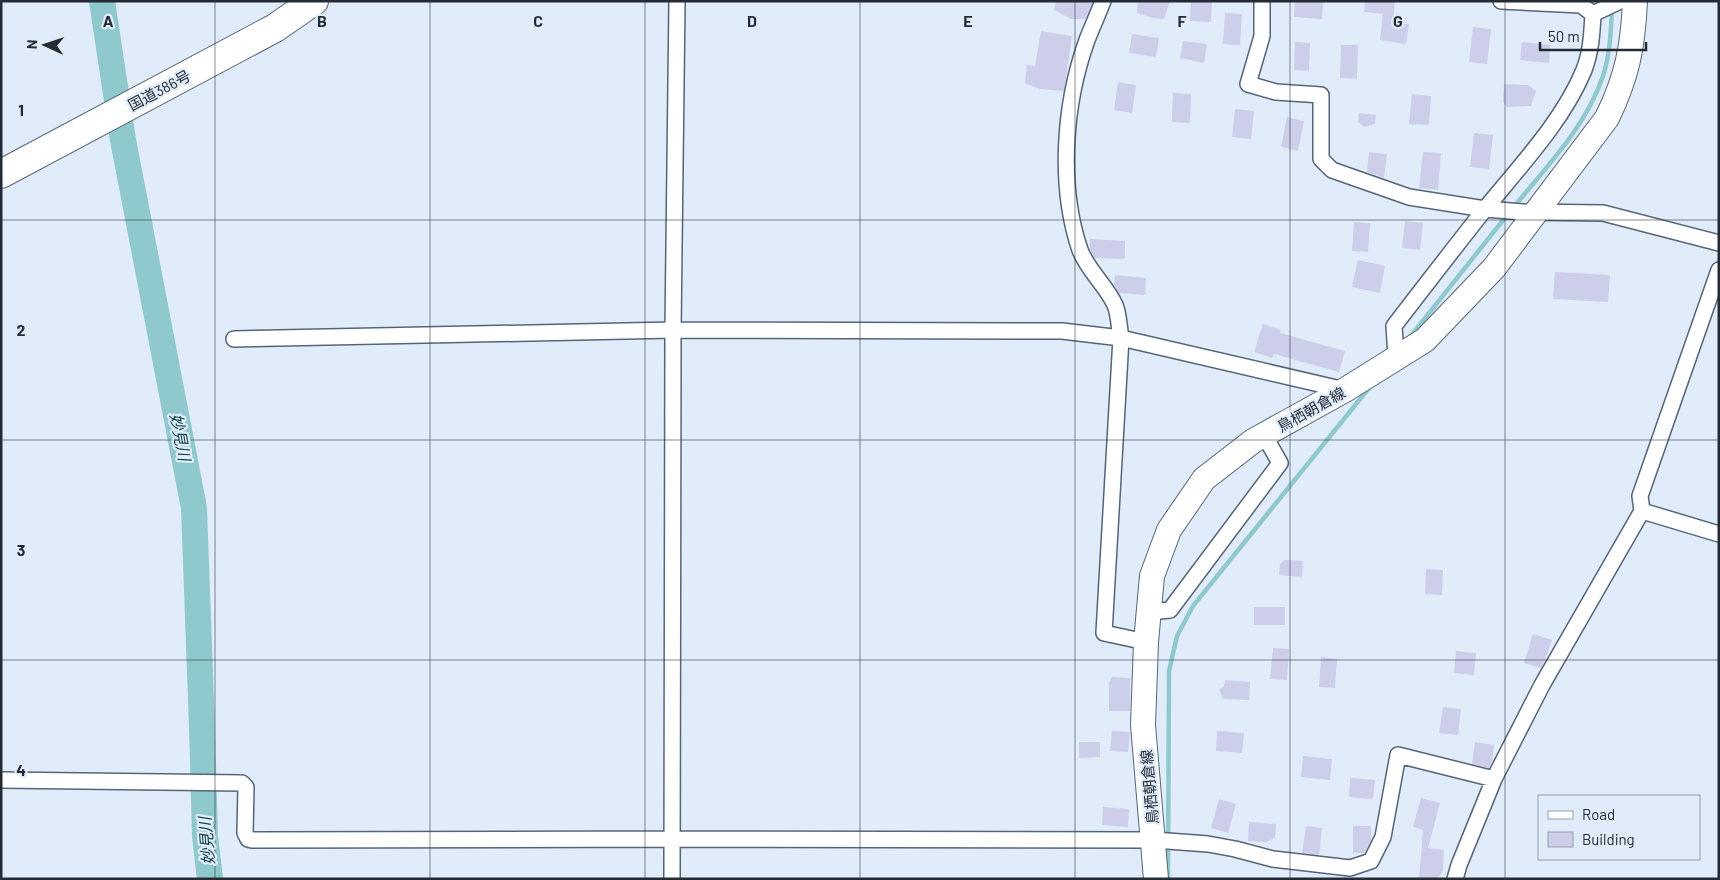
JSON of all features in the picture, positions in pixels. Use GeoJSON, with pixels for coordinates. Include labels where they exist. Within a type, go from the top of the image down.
{"type":"FeatureCollection","features":[{"type":"Feature","properties":{"kind":"highway","name":"国道386号"},"geometry":{"type":"LineString","coordinates":[[1,174],[275,28],[314,1]]}},
{"type":"Feature","properties":{"kind":"main road","name":"鳥栖朝倉線"},"geometry":{"type":"LineString","coordinates":[[1156,879],[1143,725],[1146,642],[1152,576],[1169,530],[1204,479],[1253,441],[1346,390],[1425,340],[1494,268],[1530,213],[1607,118],[1619,92],[1629,57],[1634,32],[1636,1]]}},
{"type":"Feature","properties":{"kind":"street"},"geometry":{"type":"LineString","coordinates":[[672,879],[677,1]]}},
{"type":"Feature","properties":{"kind":"street"},"geometry":{"type":"LineString","coordinates":[[1103,1],[1087,41],[1076,78],[1069,112],[1066,167],[1073,228],[1084,260],[1115,305],[1121,338],[1104,633],[1146,642]]}},
{"type":"Feature","properties":{"kind":"street"},"geometry":{"type":"LineString","coordinates":[[1262,1],[1262,36],[1248,84],[1276,92],[1321,95],[1322,159],[1332,170],[1409,197],[1530,213],[1603,213],[1719,244]]}},
{"type":"Feature","properties":{"kind":"street"},"geometry":{"type":"LineString","coordinates":[[1501,1],[1582,5],[1593,14]]}},
{"type":"Feature","properties":{"kind":"street"},"geometry":{"type":"LineString","coordinates":[[1593,14],[1620,1]]}},
{"type":"Feature","properties":{"kind":"street"},"geometry":{"type":"LineString","coordinates":[[1396,357],[1394,326],[1492,209],[1506,185],[1566,105],[1584,69],[1591,46],[1593,14]]}},
{"type":"Feature","properties":{"kind":"street"},"geometry":{"type":"LineString","coordinates":[[1455,879],[1459,864],[1494,779],[1542,685],[1642,511],[1640,496],[1719,270]]}},
{"type":"Feature","properties":{"kind":"street"},"geometry":{"type":"LineString","coordinates":[[234,339],[674,330],[1062,331],[1121,338],[1346,390]]}},
{"type":"Feature","properties":{"kind":"street"},"geometry":{"type":"LineString","coordinates":[[1149,612],[1170,610],[1280,463],[1264,435]]}},
{"type":"Feature","properties":{"kind":"street"},"geometry":{"type":"LineString","coordinates":[[1642,511],[1719,534]]}},
{"type":"Feature","properties":{"kind":"street"},"geometry":{"type":"LineString","coordinates":[[1,780],[242,783],[246,788],[245,833],[248,839],[252,840],[1154,840],[1208,844],[1273,859],[1350,868],[1371,861],[1384,838],[1398,755],[1494,779]]}},
{"type":"Feature","properties":{"kind":"building"},"geometry":{"type":"Polygon","coordinates":[[[1056,1],[1092,1],[1092,4],[1085,19],[1071,19],[1054,10],[1056,1]]]}},
{"type":"Feature","properties":{"kind":"building"},"geometry":{"type":"Polygon","coordinates":[[[1138,1],[1170,1],[1164,19],[1161,19],[1137,13],[1138,1]]]}},
{"type":"Feature","properties":{"kind":"building"},"geometry":{"type":"Polygon","coordinates":[[[1191,1],[1212,1],[1211,22],[1190,21],[1191,1]]]}},
{"type":"Feature","properties":{"kind":"building"},"geometry":{"type":"Polygon","coordinates":[[[1295,1],[1323,1],[1322,19],[1294,17],[1295,1]]]}},
{"type":"Feature","properties":{"kind":"building"},"geometry":{"type":"Polygon","coordinates":[[[1365,1],[1395,1],[1393,22],[1409,24],[1406,44],[1380,40],[1383,14],[1364,12],[1365,1]]]}},
{"type":"Feature","properties":{"kind":"building"},"geometry":{"type":"Polygon","coordinates":[[[1225,13],[1242,14],[1240,45],[1223,44],[1225,13]]]}},
{"type":"Feature","properties":{"kind":"building"},"geometry":{"type":"Polygon","coordinates":[[[1473,27],[1491,29],[1487,64],[1469,62],[1473,27]]]}},
{"type":"Feature","properties":{"kind":"building"},"geometry":{"type":"Polygon","coordinates":[[[1041,31],[1072,36],[1064,91],[1040,89],[1025,83],[1027,65],[1035,66],[1041,31]]]}},
{"type":"Feature","properties":{"kind":"building"},"geometry":{"type":"Polygon","coordinates":[[[1132,34],[1159,38],[1156,57],[1129,53],[1132,34]]]}},
{"type":"Feature","properties":{"kind":"building"},"geometry":{"type":"Polygon","coordinates":[[[1183,41],[1207,44],[1204,63],[1180,58],[1183,41]]]}},
{"type":"Feature","properties":{"kind":"building"},"geometry":{"type":"Polygon","coordinates":[[[1295,42],[1310,43],[1309,71],[1294,70],[1295,42]]]}},
{"type":"Feature","properties":{"kind":"building"},"geometry":{"type":"Polygon","coordinates":[[[1522,42],[1550,45],[1549,63],[1520,60],[1522,42]]]}},
{"type":"Feature","properties":{"kind":"building"},"geometry":{"type":"Polygon","coordinates":[[[1341,45],[1358,45],[1357,79],[1340,78],[1341,45]]]}},
{"type":"Feature","properties":{"kind":"building"},"geometry":{"type":"Polygon","coordinates":[[[1118,82],[1136,85],[1132,113],[1114,110],[1118,82]]]}},
{"type":"Feature","properties":{"kind":"building"},"geometry":{"type":"Polygon","coordinates":[[[1504,84],[1528,85],[1536,91],[1531,106],[1507,107],[1503,102],[1504,84]]]}},
{"type":"Feature","properties":{"kind":"building"},"geometry":{"type":"Polygon","coordinates":[[[1173,93],[1191,94],[1190,123],[1172,122],[1173,93]]]}},
{"type":"Feature","properties":{"kind":"building"},"geometry":{"type":"Polygon","coordinates":[[[1412,94],[1431,96],[1429,125],[1409,124],[1412,94]]]}},
{"type":"Feature","properties":{"kind":"building"},"geometry":{"type":"Polygon","coordinates":[[[1235,109],[1254,111],[1251,139],[1232,137],[1235,109]]]}},
{"type":"Feature","properties":{"kind":"building"},"geometry":{"type":"Polygon","coordinates":[[[1359,113],[1376,115],[1375,124],[1364,127],[1358,122],[1359,113]]]}},
{"type":"Feature","properties":{"kind":"building"},"geometry":{"type":"Polygon","coordinates":[[[1287,117],[1304,121],[1298,151],[1281,147],[1287,117]]]}},
{"type":"Feature","properties":{"kind":"building"},"geometry":{"type":"Polygon","coordinates":[[[1474,133],[1493,135],[1489,169],[1470,167],[1474,133]]]}},
{"type":"Feature","properties":{"kind":"building"},"geometry":{"type":"Polygon","coordinates":[[[1369,152],[1387,154],[1384,178],[1367,172],[1369,152]]]}},
{"type":"Feature","properties":{"kind":"building"},"geometry":{"type":"Polygon","coordinates":[[[1423,152],[1441,153],[1438,190],[1419,188],[1423,152]]]}},
{"type":"Feature","properties":{"kind":"building"},"geometry":{"type":"Polygon","coordinates":[[[1405,221],[1423,223],[1420,250],[1402,248],[1405,221]]]}},
{"type":"Feature","properties":{"kind":"building"},"geometry":{"type":"Polygon","coordinates":[[[1354,222],[1370,223],[1368,252],[1352,251],[1354,222]]]}},
{"type":"Feature","properties":{"kind":"building"},"geometry":{"type":"Polygon","coordinates":[[[1090,239],[1125,241],[1125,259],[1094,258],[1090,249],[1090,239]]]}},
{"type":"Feature","properties":{"kind":"building"},"geometry":{"type":"Polygon","coordinates":[[[1358,260],[1385,266],[1380,293],[1352,287],[1358,260]]]}},
{"type":"Feature","properties":{"kind":"building"},"geometry":{"type":"Polygon","coordinates":[[[1555,272],[1610,275],[1608,302],[1553,299],[1555,272]]]}},
{"type":"Feature","properties":{"kind":"building"},"geometry":{"type":"Polygon","coordinates":[[[1115,275],[1146,278],[1145,295],[1119,293],[1114,285],[1115,275]]]}},
{"type":"Feature","properties":{"kind":"building"},"geometry":{"type":"Polygon","coordinates":[[[1263,324],[1281,330],[1280,333],[1345,351],[1339,372],[1274,354],[1272,358],[1254,352],[1263,324]]]}},
{"type":"Feature","properties":{"kind":"building"},"geometry":{"type":"Polygon","coordinates":[[[1284,560],[1303,561],[1302,577],[1279,575],[1280,564],[1284,560]]]}},
{"type":"Feature","properties":{"kind":"building"},"geometry":{"type":"Polygon","coordinates":[[[1426,569],[1443,570],[1442,595],[1425,594],[1426,569]]]}},
{"type":"Feature","properties":{"kind":"building"},"geometry":{"type":"Polygon","coordinates":[[[1254,607],[1285,607],[1285,625],[1254,625],[1254,607]]]}},
{"type":"Feature","properties":{"kind":"building"},"geometry":{"type":"Polygon","coordinates":[[[1533,634],[1552,640],[1541,668],[1524,663],[1533,634]]]}},
{"type":"Feature","properties":{"kind":"building"},"geometry":{"type":"Polygon","coordinates":[[[1273,648],[1289,649],[1287,680],[1270,679],[1273,648]]]}},
{"type":"Feature","properties":{"kind":"building"},"geometry":{"type":"Polygon","coordinates":[[[1456,651],[1476,653],[1474,675],[1454,673],[1456,651]]]}},
{"type":"Feature","properties":{"kind":"building"},"geometry":{"type":"Polygon","coordinates":[[[1321,657],[1337,659],[1335,688],[1319,687],[1321,657]]]}},
{"type":"Feature","properties":{"kind":"building"},"geometry":{"type":"Polygon","coordinates":[[[1112,677],[1130,678],[1130,711],[1109,711],[1109,683],[1112,677]]]}},
{"type":"Feature","properties":{"kind":"building"},"geometry":{"type":"Polygon","coordinates":[[[1225,680],[1250,682],[1249,700],[1223,699],[1219,689],[1224,687],[1225,680]]]}},
{"type":"Feature","properties":{"kind":"building"},"geometry":{"type":"Polygon","coordinates":[[[1443,707],[1461,709],[1458,735],[1439,733],[1443,707]]]}},
{"type":"Feature","properties":{"kind":"building"},"geometry":{"type":"Polygon","coordinates":[[[1112,731],[1130,732],[1128,752],[1110,751],[1112,731]]]}},
{"type":"Feature","properties":{"kind":"building"},"geometry":{"type":"Polygon","coordinates":[[[1217,731],[1244,733],[1242,753],[1216,751],[1217,731]]]}},
{"type":"Feature","properties":{"kind":"building"},"geometry":{"type":"Polygon","coordinates":[[[1079,742],[1100,742],[1100,757],[1079,758],[1079,742]]]}},
{"type":"Feature","properties":{"kind":"building"},"geometry":{"type":"Polygon","coordinates":[[[1475,742],[1494,745],[1492,762],[1489,768],[1472,764],[1475,742]]]}},
{"type":"Feature","properties":{"kind":"building"},"geometry":{"type":"Polygon","coordinates":[[[1303,756],[1332,759],[1330,780],[1301,777],[1303,756]]]}},
{"type":"Feature","properties":{"kind":"building"},"geometry":{"type":"Polygon","coordinates":[[[1350,778],[1375,780],[1373,799],[1349,797],[1350,778]]]}},
{"type":"Feature","properties":{"kind":"building"},"geometry":{"type":"Polygon","coordinates":[[[1421,798],[1440,803],[1428,848],[1444,850],[1443,870],[1438,879],[1419,879],[1423,830],[1413,827],[1421,798]]]}},
{"type":"Feature","properties":{"kind":"building"},"geometry":{"type":"Polygon","coordinates":[[[1219,799],[1236,804],[1228,833],[1211,828],[1219,799]]]}},
{"type":"Feature","properties":{"kind":"building"},"geometry":{"type":"Polygon","coordinates":[[[1103,807],[1129,809],[1128,827],[1102,825],[1103,807]]]}},
{"type":"Feature","properties":{"kind":"building"},"geometry":{"type":"Polygon","coordinates":[[[1249,822],[1276,824],[1275,838],[1266,842],[1248,841],[1249,822]]]}},
{"type":"Feature","properties":{"kind":"building"},"geometry":{"type":"Polygon","coordinates":[[[1306,826],[1322,828],[1319,855],[1302,853],[1306,826]]]}},
{"type":"Feature","properties":{"kind":"building"},"geometry":{"type":"Polygon","coordinates":[[[1353,826],[1371,826],[1371,840],[1364,853],[1353,853],[1353,826]]]}},
{"type":"Feature","properties":{"kind":"waterway","name":"妙見川"},"geometry":{"type":"LineString","coordinates":[[102,1],[123,140],[194,508],[205,836],[210,879]]}},
{"type":"Feature","properties":{"kind":"waterway"},"geometry":{"type":"LineString","coordinates":[[1513,208],[1564,146],[1596,95],[1607,60],[1612,8]]}},
{"type":"Feature","properties":{"kind":"waterway"},"geometry":{"type":"LineString","coordinates":[[1410,337],[1508,214]]}},
{"type":"Feature","properties":{"kind":"waterway"},"geometry":{"type":"LineString","coordinates":[[1168,879],[1169,671],[1177,636],[1193,606],[1369,388]]}}]}
